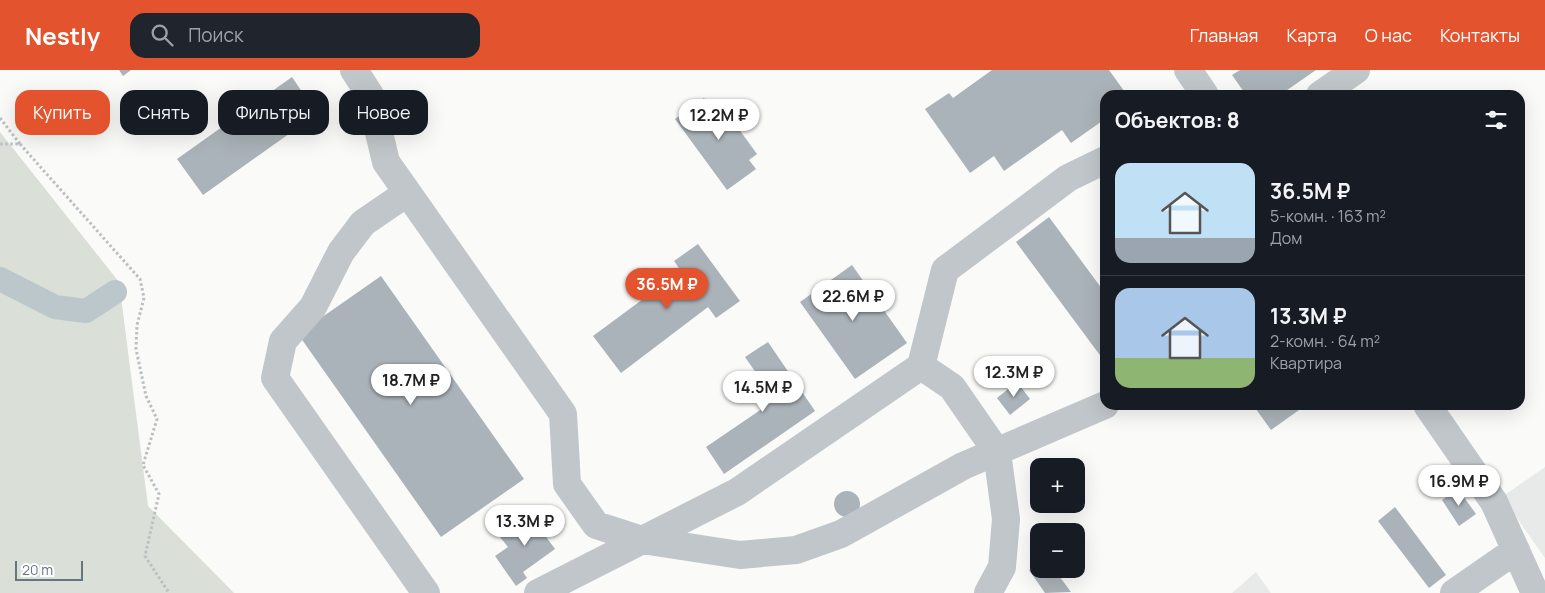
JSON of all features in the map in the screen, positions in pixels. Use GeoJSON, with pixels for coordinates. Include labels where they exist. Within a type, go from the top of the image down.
{"type":"FeatureCollection","features":[{"type":"Feature","properties":{"kind":"lane"},"geometry":{"type":"LineString","coordinates":[[354,70],[370,95],[386,162],[563,414],[567,484],[596,525],[642,540],[740,555],[796,550],[841,534],[963,466],[1100,407]]}},
{"type":"Feature","properties":{"kind":"lane"},"geometry":{"type":"LineString","coordinates":[[1188,70],[1202,90]]}},
{"type":"Feature","properties":{"kind":"lane"},"geometry":{"type":"LineString","coordinates":[[1327,90],[1356,70]]}},
{"type":"Feature","properties":{"kind":"lane"},"geometry":{"type":"LineString","coordinates":[[538,593],[737,492],[921,366],[944,270],[1068,178],[1100,162]]}},
{"type":"Feature","properties":{"kind":"lane"},"geometry":{"type":"LineString","coordinates":[[407,193],[363,223],[341,252],[313,307],[282,340],[275,378],[426,593]]}},
{"type":"Feature","properties":{"kind":"lane"},"geometry":{"type":"LineString","coordinates":[[921,366],[952,386],[998,452],[1006,519],[1002,567],[988,593]]}},
{"type":"Feature","properties":{"kind":"lane"},"geometry":{"type":"LineString","coordinates":[[1430,410],[1494,502],[1536,593]]}},
{"type":"Feature","properties":{"kind":"lane"},"geometry":{"type":"LineString","coordinates":[[1454,593],[1516,550]]}},
{"type":"Feature","properties":{"kind":"path"},"geometry":{"type":"LineString","coordinates":[[0,118],[20,144],[140,279],[144,298],[137,325],[136,349],[146,396],[157,419],[143,464],[159,494],[144,556],[170,593]]}},
{"type":"Feature","properties":{"kind":"path"},"geometry":{"type":"LineString","coordinates":[[0,144],[20,144]]}},
{"type":"Feature","properties":{"kind":"shaded area"},"geometry":{"type":"Polygon","coordinates":[[[0,132],[119,282],[148,506],[234,593],[0,593],[0,132]]]}},
{"type":"Feature","properties":{"kind":"shaded area"},"geometry":{"type":"Polygon","coordinates":[[[1545,467],[1545,558],[1502,497],[1545,467]]]}},
{"type":"Feature","properties":{"kind":"shaded area"},"geometry":{"type":"Polygon","coordinates":[[[1256,572],[1271,593],[1232,593],[1256,572]]]}},
{"type":"Feature","properties":{"kind":"building"},"geometry":{"type":"Polygon","coordinates":[[[119,70],[131,70],[123,76],[119,70]]]}},
{"type":"Feature","properties":{"kind":"building"},"geometry":{"type":"Polygon","coordinates":[[[992,70],[1109,70],[1123,90],[1100,90],[1100,123],[1071,143],[1062,130],[1004,171],[994,156],[970,173],[925,109],[949,93],[953,98],[992,70]]]}},
{"type":"Feature","properties":{"kind":"building"},"geometry":{"type":"Polygon","coordinates":[[[1240,70],[1316,70],[1287,90],[1242,90],[1232,75],[1240,70]]]}},
{"type":"Feature","properties":{"kind":"building"},"geometry":{"type":"Polygon","coordinates":[[[292,77],[301,90],[274,90],[292,77]]]}},
{"type":"Feature","properties":{"kind":"building"},"geometry":{"type":"Polygon","coordinates":[[[704,98],[709,105],[717,99],[757,154],[749,160],[756,169],[727,190],[675,119],[704,98]]]}},
{"type":"Feature","properties":{"kind":"building"},"geometry":{"type":"Polygon","coordinates":[[[218,130],[218,135],[287,135],[203,195],[177,159],[218,130]]]}},
{"type":"Feature","properties":{"kind":"building"},"geometry":{"type":"Polygon","coordinates":[[[1049,217],[1100,286],[1100,355],[1016,242],[1049,217]]]}},
{"type":"Feature","properties":{"kind":"building"},"geometry":{"type":"Polygon","coordinates":[[[698,244],[740,301],[716,318],[708,307],[621,373],[593,336],[681,271],[674,261],[698,244]]]}},
{"type":"Feature","properties":{"kind":"building"},"geometry":{"type":"Polygon","coordinates":[[[852,265],[907,343],[855,379],[800,302],[852,265]]]}},
{"type":"Feature","properties":{"kind":"building"},"geometry":{"type":"Polygon","coordinates":[[[381,276],[524,479],[441,537],[298,334],[381,276]]]}},
{"type":"Feature","properties":{"kind":"building"},"geometry":{"type":"Polygon","coordinates":[[[768,342],[815,411],[724,474],[706,447],[775,400],[745,357],[768,342]]]}},
{"type":"Feature","properties":{"kind":"building"},"geometry":{"type":"Polygon","coordinates":[[[1017,382],[1030,399],[1010,415],[997,398],[1017,382]]]}},
{"type":"Feature","properties":{"kind":"building"},"geometry":{"type":"Polygon","coordinates":[[[1257,410],[1299,410],[1271,430],[1257,410]]]}},
{"type":"Feature","properties":{"kind":"building"},"geometry":{"type":"Polygon","coordinates":[[[1458,489],[1476,514],[1459,526],[1442,500],[1458,489]]]}},
{"type":"Feature","properties":{"kind":"building"},"geometry":{"type":"Polygon","coordinates":[[[847,491],[856,495],[860,504],[856,513],[847,517],[838,513],[834,504],[838,495],[847,491]]]}},
{"type":"Feature","properties":{"kind":"building"},"geometry":{"type":"Polygon","coordinates":[[[1395,507],[1446,575],[1429,588],[1378,521],[1395,507]]]}},
{"type":"Feature","properties":{"kind":"building"},"geometry":{"type":"Polygon","coordinates":[[[537,510],[551,529],[544,534],[555,549],[523,572],[527,578],[516,586],[495,556],[508,547],[500,537],[537,510]]]}},
{"type":"Feature","properties":{"kind":"building"},"geometry":{"type":"Polygon","coordinates":[[[1035,578],[1061,578],[1071,592],[1045,593],[1035,578]]]}},
{"type":"Feature","properties":{"kind":"waterway"},"geometry":{"type":"LineString","coordinates":[[0,279],[55,307],[86,311],[115,292]]}}]}
